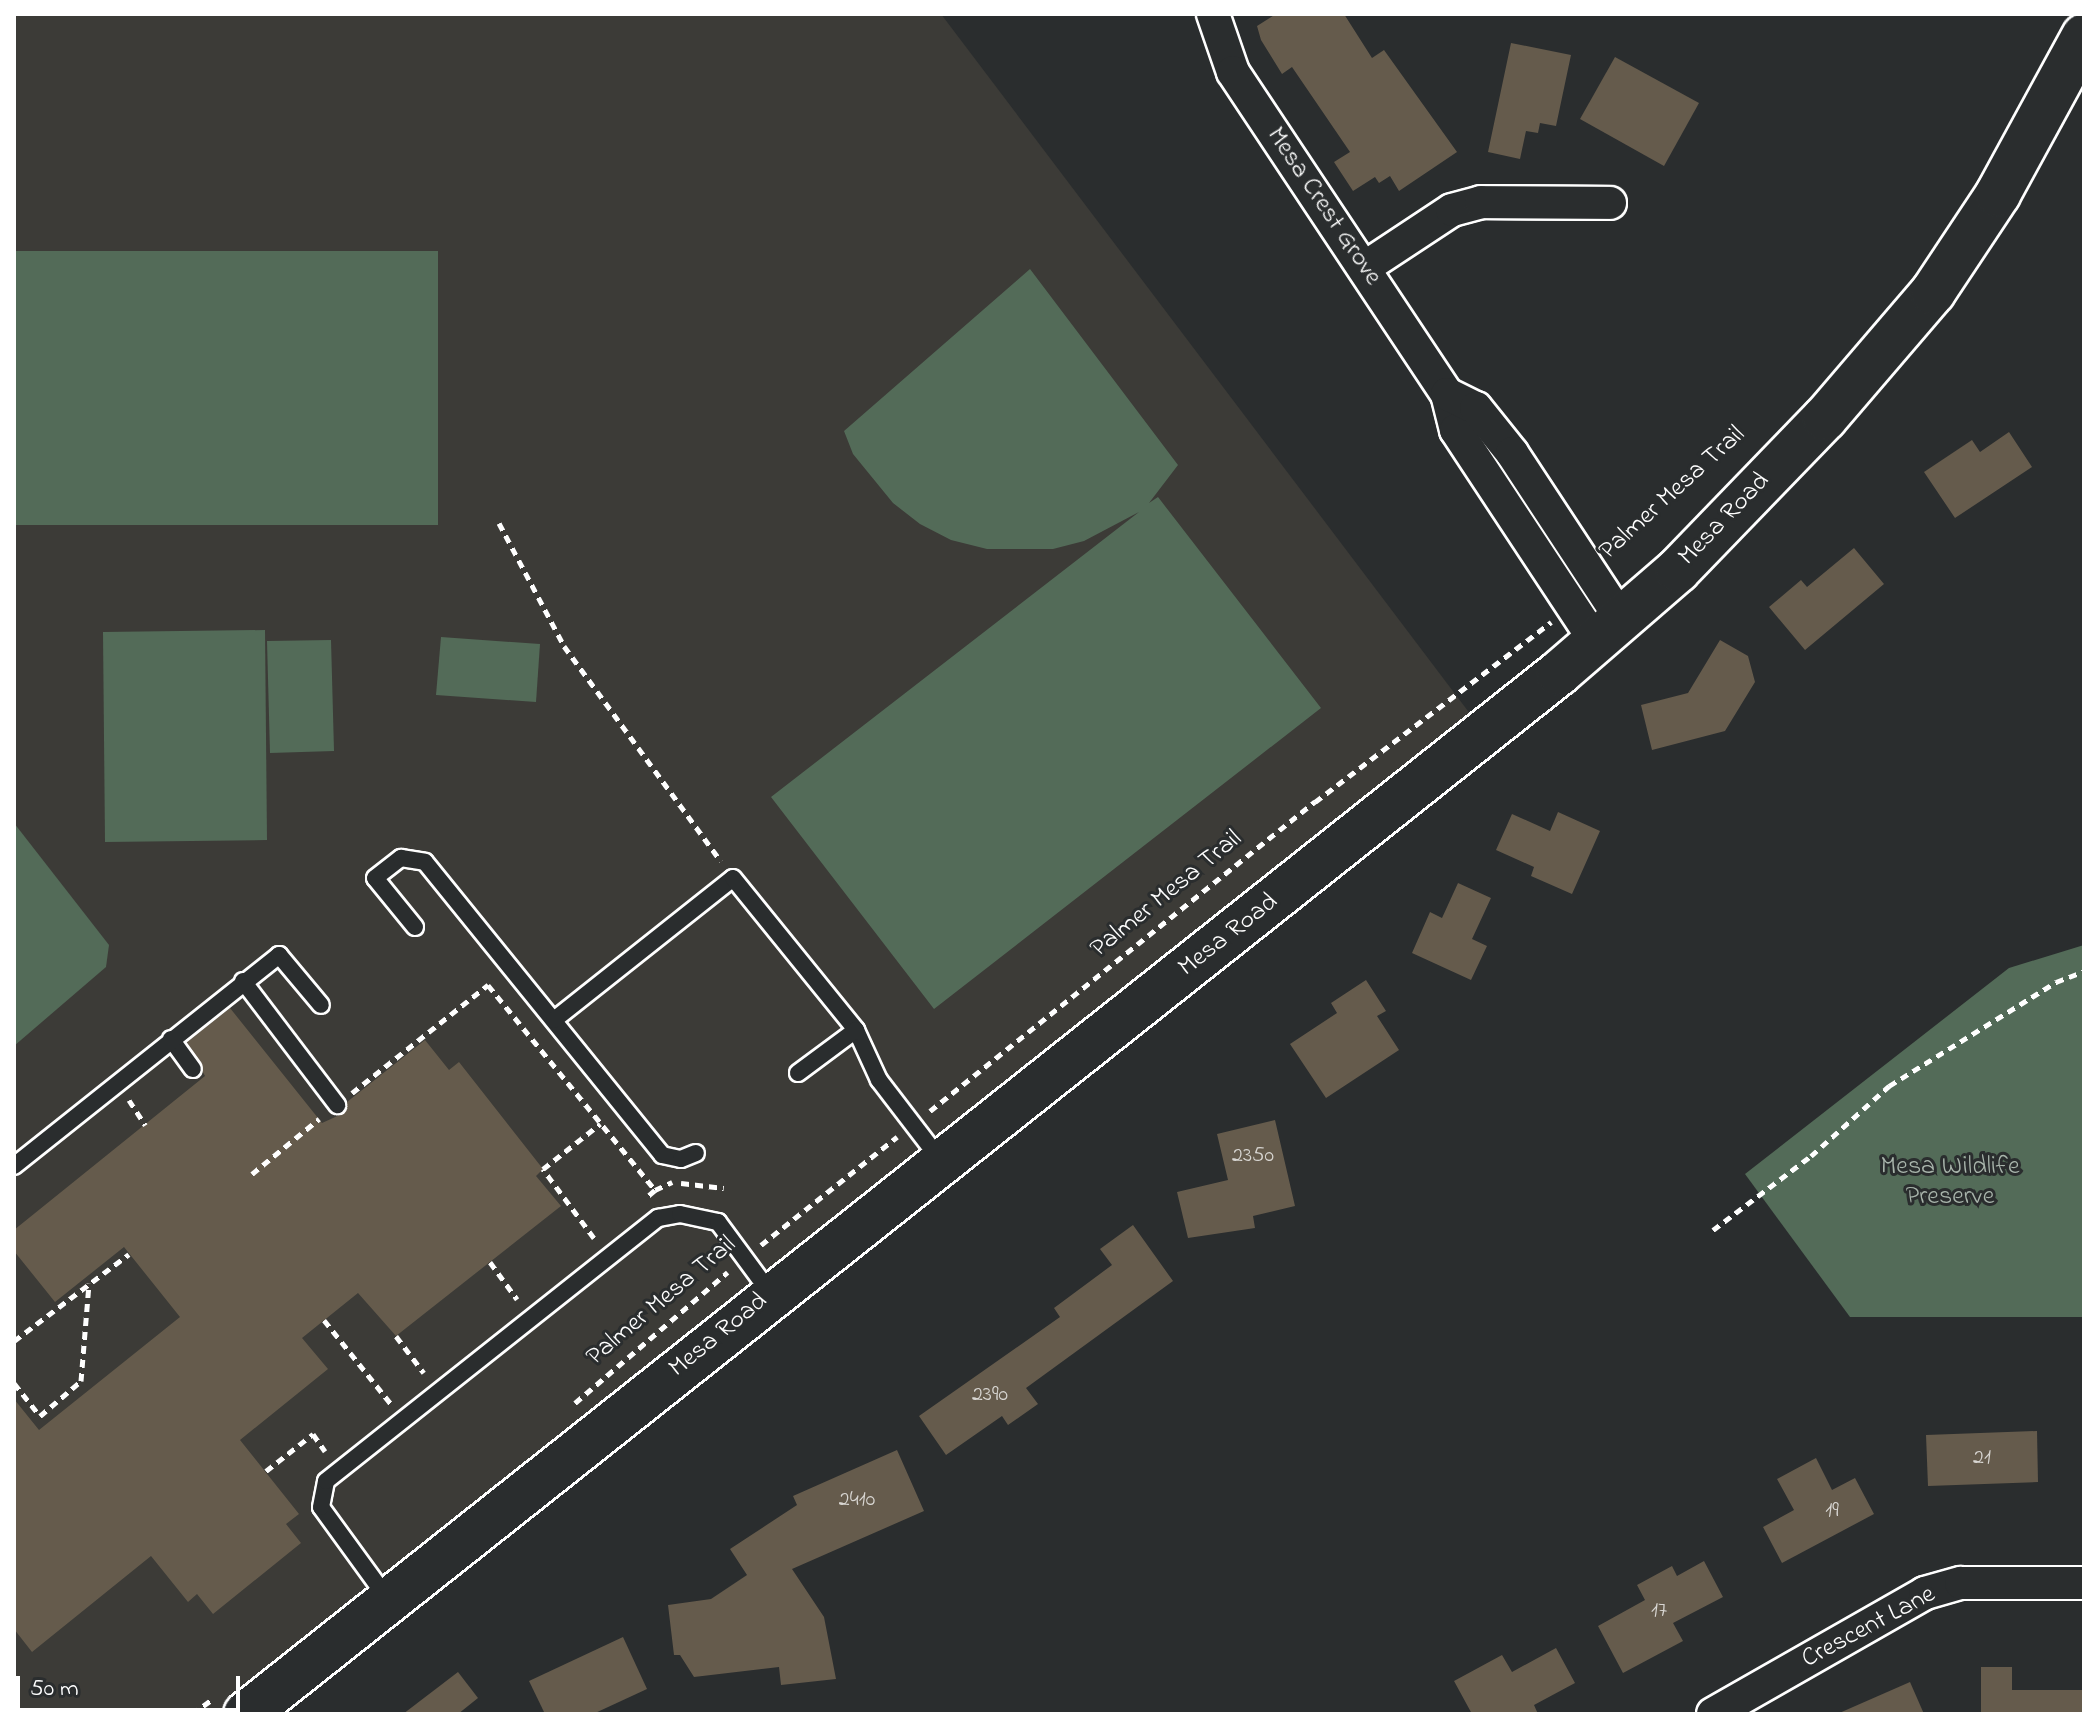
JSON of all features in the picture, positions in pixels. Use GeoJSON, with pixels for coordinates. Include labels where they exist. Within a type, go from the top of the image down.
{"type":"FeatureCollection","features":[{"type":"Feature","properties":{"kind":"main road","name":"Mesa Road"},"geometry":{"type":"LineString","coordinates":[[236,1701],[390,1602],[771,1294],[943,1164],[1608,630],[1678,570],[1825,418],[1933,292],[1998,194],[2084,36]]}},
{"type":"Feature","properties":{"kind":"street","name":"Mesa Crest Grove"},"geometry":{"type":"LineString","coordinates":[[1213,14],[1233,72],[1447,394],[1456,430],[1572,606],[1608,630]]}},
{"type":"Feature","properties":{"kind":"street"},"geometry":{"type":"LineString","coordinates":[[1364,268],[1452,210],[1481,202],[1610,203]]}},
{"type":"Feature","properties":{"kind":"street","name":"Mesa Crest Grove"},"geometry":{"type":"LineString","coordinates":[[1447,394],[1476,408],[1555,519],[1608,630]]}},
{"type":"Feature","properties":{"kind":"street"},"geometry":{"type":"LineString","coordinates":[[1528,537],[1555,519]]}},
{"type":"Feature","properties":{"kind":"street","name":"Crescent Lane"},"geometry":{"type":"LineString","coordinates":[[1713,1714],[1925,1593],[1961,1583],[2084,1583]]}},
{"type":"Feature","properties":{"kind":"lane"},"geometry":{"type":"LineString","coordinates":[[415,927],[375,878],[401,858],[425,862],[662,1155],[681,1159],[696,1153]]}},
{"type":"Feature","properties":{"kind":"lane"},"geometry":{"type":"LineString","coordinates":[[554,1020],[733,878],[856,1030],[879,1080],[943,1164]]}},
{"type":"Feature","properties":{"kind":"lane"},"geometry":{"type":"LineString","coordinates":[[14,1166],[279,955],[321,1005]]}},
{"type":"Feature","properties":{"kind":"lane"},"geometry":{"type":"LineString","coordinates":[[243,981],[337,1105]]}},
{"type":"Feature","properties":{"kind":"lane"},"geometry":{"type":"LineString","coordinates":[[798,1073],[856,1030]]}},
{"type":"Feature","properties":{"kind":"lane"},"geometry":{"type":"LineString","coordinates":[[171,1039],[193,1069]]}},
{"type":"Feature","properties":{"kind":"lane"},"geometry":{"type":"LineString","coordinates":[[390,1602],[321,1507],[320,1493],[326,1481],[658,1218],[680,1214],[718,1222],[771,1294]]}},
{"type":"Feature","properties":{"kind":"path"},"geometry":{"type":"LineString","coordinates":[[499,523],[564,646],[733,878]]}},
{"type":"Feature","properties":{"kind":"path","name":"Palmer Mesa Trail"},"geometry":{"type":"LineString","coordinates":[[564,1412],[745,1257],[1315,802],[1572,606]]}},
{"type":"Feature","properties":{"kind":"path"},"geometry":{"type":"LineString","coordinates":[[252,1174],[512,968]]}},
{"type":"Feature","properties":{"kind":"path"},"geometry":{"type":"LineString","coordinates":[[1713,1230],[1787,1169],[1811,1156],[1889,1086],[2056,982],[2084,971]]}},
{"type":"Feature","properties":{"kind":"path"},"geometry":{"type":"LineString","coordinates":[[488,985],[655,1190]]}},
{"type":"Feature","properties":{"kind":"path"},"geometry":{"type":"LineString","coordinates":[[594,1238],[543,1169],[623,1106]]}},
{"type":"Feature","properties":{"kind":"path"},"geometry":{"type":"LineString","coordinates":[[643,1200],[668,1182],[724,1188]]}},
{"type":"Feature","properties":{"kind":"path"},"geometry":{"type":"LineString","coordinates":[[583,1246],[606,1228]]}},
{"type":"Feature","properties":{"kind":"path"},"geometry":{"type":"LineString","coordinates":[[14,1341],[129,1254]]}},
{"type":"Feature","properties":{"kind":"path"},"geometry":{"type":"LineString","coordinates":[[490,1262],[517,1299]]}},
{"type":"Feature","properties":{"kind":"path"},"geometry":{"type":"LineString","coordinates":[[14,1383],[40,1416],[81,1381],[89,1283]]}},
{"type":"Feature","properties":{"kind":"path"},"geometry":{"type":"LineString","coordinates":[[506,1308],[528,1290]]}},
{"type":"Feature","properties":{"kind":"path"},"geometry":{"type":"LineString","coordinates":[[324,1320],[403,1421]]}},
{"type":"Feature","properties":{"kind":"path"},"geometry":{"type":"LineString","coordinates":[[396,1336],[424,1373]]}},
{"type":"Feature","properties":{"kind":"path"},"geometry":{"type":"LineString","coordinates":[[412,1382],[436,1363]]}},
{"type":"Feature","properties":{"kind":"path"},"geometry":{"type":"LineString","coordinates":[[377,1410],[400,1392]]}},
{"type":"Feature","properties":{"kind":"path"},"geometry":{"type":"LineString","coordinates":[[57,1402],[63,1410]]}},
{"type":"Feature","properties":{"kind":"path"},"geometry":{"type":"LineString","coordinates":[[266,1471],[313,1434],[324,1452],[334,1444]]}},
{"type":"Feature","properties":{"kind":"path"},"geometry":{"type":"LineString","coordinates":[[192,1714],[236,1701]]}},
{"type":"Feature","properties":{"kind":"shaded area"},"geometry":{"type":"Polygon","coordinates":[[[14,14],[941,14],[1474,719],[215,1714],[14,1714],[14,14]]]}},
{"type":"Feature","properties":{"kind":"green space"},"geometry":{"type":"Polygon","coordinates":[[[14,251],[438,251],[438,525],[14,525],[14,251]]]}},
{"type":"Feature","properties":{"kind":"green space"},"geometry":{"type":"Polygon","coordinates":[[[1030,269],[1178,465],[1149,503],[1158,497],[1321,708],[934,1009],[771,797],[1139,512],[1084,541],[1053,549],[987,549],[951,540],[920,524],[893,503],[853,454],[844,431],[1030,269]]]}},
{"type":"Feature","properties":{"kind":"green space"},"geometry":{"type":"Polygon","coordinates":[[[265,630],[267,840],[105,842],[103,632],[265,630]]]}},
{"type":"Feature","properties":{"kind":"green space"},"geometry":{"type":"Polygon","coordinates":[[[441,637],[540,644],[536,702],[436,695],[441,637]]]}},
{"type":"Feature","properties":{"kind":"green space"},"geometry":{"type":"Polygon","coordinates":[[[331,640],[334,751],[270,753],[267,641],[331,640]]]}},
{"type":"Feature","properties":{"kind":"green space"},"geometry":{"type":"Polygon","coordinates":[[[14,823],[109,945],[106,967],[14,1046],[14,823]]]}},
{"type":"Feature","properties":{"kind":"green space","name":"Mesa Wildlife Preserve"},"geometry":{"type":"Polygon","coordinates":[[[2084,945],[2084,1317],[1850,1317],[1745,1174],[2009,968],[2084,945]]]}},
{"type":"Feature","properties":{"kind":"building"},"geometry":{"type":"Polygon","coordinates":[[[1276,14],[1344,14],[1372,58],[1384,50],[1457,152],[1399,191],[1390,176],[1379,183],[1375,177],[1353,191],[1334,162],[1350,152],[1292,67],[1282,74],[1261,40],[1257,26],[1276,14]]]}},
{"type":"Feature","properties":{"kind":"building"},"geometry":{"type":"Polygon","coordinates":[[[1511,43],[1571,55],[1556,126],[1540,123],[1538,133],[1526,131],[1520,159],[1488,152],[1511,43]]]}},
{"type":"Feature","properties":{"kind":"building"},"geometry":{"type":"Polygon","coordinates":[[[1615,57],[1699,103],[1664,166],[1580,119],[1615,57]]]}},
{"type":"Feature","properties":{"kind":"building"},"geometry":{"type":"Polygon","coordinates":[[[2009,432],[2032,467],[1955,518],[1924,472],[1972,440],[1980,452],[2009,432]]]}},
{"type":"Feature","properties":{"kind":"building"},"geometry":{"type":"Polygon","coordinates":[[[1854,548],[1884,584],[1805,650],[1769,607],[1801,580],[1807,587],[1854,548]]]}},
{"type":"Feature","properties":{"kind":"building"},"geometry":{"type":"Polygon","coordinates":[[[1720,640],[1748,656],[1755,682],[1725,731],[1652,750],[1641,705],[1688,693],[1720,640]]]}},
{"type":"Feature","properties":{"kind":"building"},"geometry":{"type":"Polygon","coordinates":[[[1558,812],[1600,831],[1572,894],[1531,876],[1534,867],[1496,850],[1512,814],[1550,831],[1558,812]]]}},
{"type":"Feature","properties":{"kind":"building"},"geometry":{"type":"Polygon","coordinates":[[[1458,883],[1491,898],[1472,939],[1487,946],[1471,980],[1412,953],[1430,912],[1442,918],[1458,883]]]}},
{"type":"Feature","properties":{"kind":"building"},"geometry":{"type":"Polygon","coordinates":[[[1366,980],[1386,1011],[1377,1016],[1399,1050],[1326,1098],[1290,1044],[1337,1013],[1331,1003],[1366,980]]]}},
{"type":"Feature","properties":{"kind":"building"},"geometry":{"type":"Polygon","coordinates":[[[230,1008],[322,1123],[344,1113],[347,1102],[425,1040],[449,1070],[459,1062],[543,1169],[536,1176],[561,1206],[396,1336],[358,1293],[302,1338],[328,1369],[240,1440],[299,1514],[286,1524],[301,1543],[213,1614],[197,1594],[188,1602],[151,1556],[32,1652],[14,1629],[14,1399],[39,1430],[180,1317],[124,1247],[55,1302],[14,1251],[14,1230],[205,1076],[187,1042],[230,1008]]]}},
{"type":"Feature","properties":{"kind":"building"},"geometry":{"type":"Polygon","coordinates":[[[1275,1120],[1295,1206],[1253,1216],[1255,1228],[1188,1238],[1177,1192],[1228,1180],[1217,1134],[1275,1120]]]}},
{"type":"Feature","properties":{"kind":"building"},"geometry":{"type":"Polygon","coordinates":[[[1133,1225],[1173,1281],[1026,1388],[1038,1404],[1008,1425],[1002,1416],[946,1455],[919,1416],[1060,1317],[1054,1308],[1112,1265],[1100,1249],[1133,1225]]]}},
{"type":"Feature","properties":{"kind":"building"},"geometry":{"type":"Polygon","coordinates":[[[2037,1431],[2038,1482],[1928,1486],[1926,1435],[2037,1431]]]}},
{"type":"Feature","properties":{"kind":"building"},"geometry":{"type":"Polygon","coordinates":[[[897,1450],[924,1511],[792,1569],[824,1617],[836,1679],[781,1685],[779,1667],[694,1677],[680,1655],[674,1655],[668,1605],[711,1599],[747,1575],[730,1549],[797,1505],[793,1496],[897,1450]]]}},
{"type":"Feature","properties":{"kind":"building"},"geometry":{"type":"Polygon","coordinates":[[[1816,1458],[1832,1490],[1855,1478],[1874,1514],[1782,1563],[1763,1527],[1794,1510],[1777,1479],[1816,1458]]]}},
{"type":"Feature","properties":{"kind":"building"},"geometry":{"type":"Polygon","coordinates":[[[1704,1561],[1723,1597],[1673,1623],[1683,1641],[1623,1673],[1598,1626],[1645,1600],[1637,1585],[1672,1566],[1677,1576],[1704,1561]]]}},
{"type":"Feature","properties":{"kind":"building"},"geometry":{"type":"Polygon","coordinates":[[[623,1637],[647,1689],[593,1714],[545,1714],[529,1681],[623,1637]]]}},
{"type":"Feature","properties":{"kind":"building"},"geometry":{"type":"Polygon","coordinates":[[[1556,1648],[1575,1683],[1534,1705],[1538,1714],[1472,1714],[1454,1681],[1502,1655],[1512,1672],[1556,1648]]]}},
{"type":"Feature","properties":{"kind":"building"},"geometry":{"type":"Polygon","coordinates":[[[1981,1667],[2012,1667],[2012,1690],[2084,1690],[2084,1714],[1981,1714],[1981,1667]]]}},
{"type":"Feature","properties":{"kind":"building"},"geometry":{"type":"Polygon","coordinates":[[[458,1672],[478,1698],[458,1714],[403,1714],[458,1672]]]}},
{"type":"Feature","properties":{"kind":"building"},"geometry":{"type":"Polygon","coordinates":[[[1910,1682],[1924,1714],[1837,1714],[1910,1682]]]}}]}
